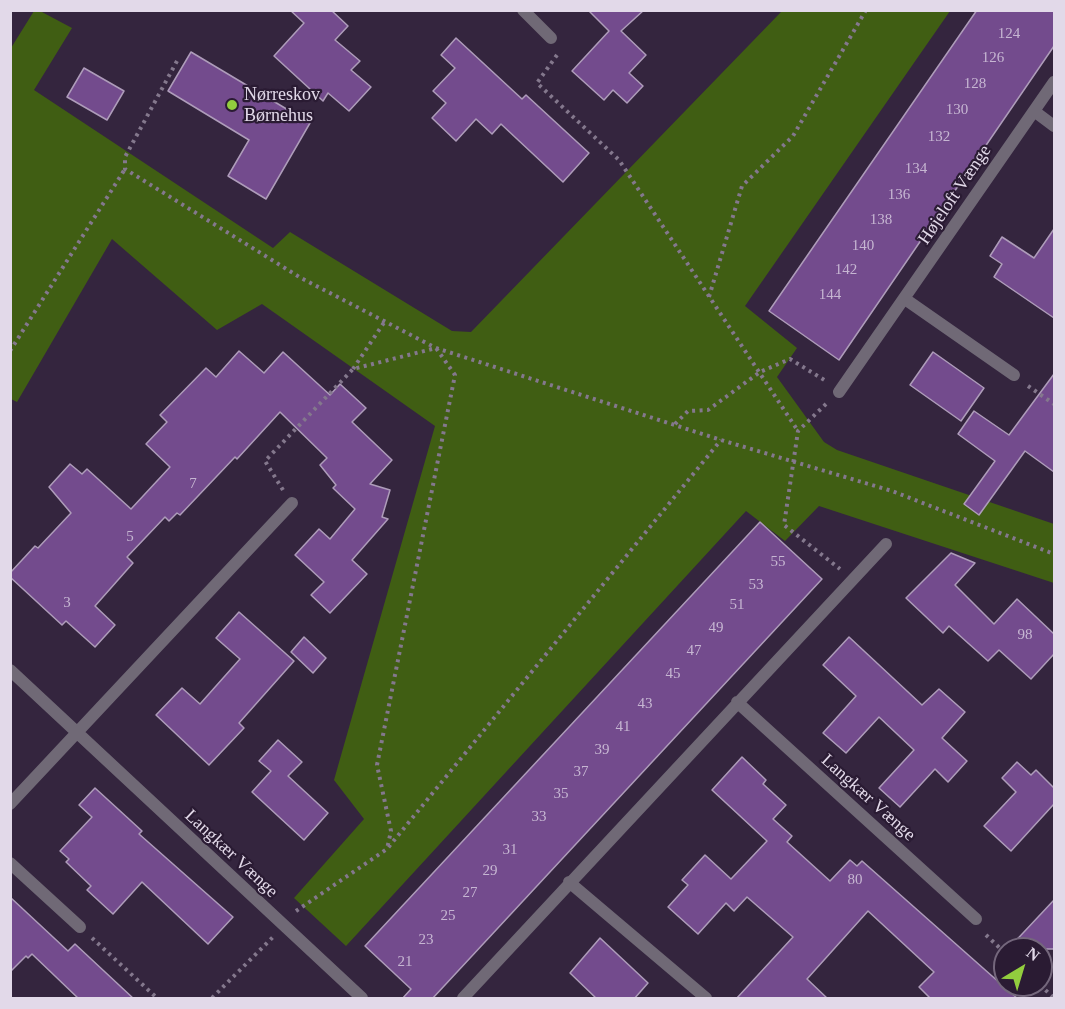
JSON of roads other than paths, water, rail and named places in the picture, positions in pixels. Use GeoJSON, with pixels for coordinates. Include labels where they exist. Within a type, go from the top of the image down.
{"type":"FeatureCollection","features":[{"type":"Feature","properties":{"kind":"street"},"geometry":{"type":"LineString","coordinates":[[524,10],[551,38]]}},
{"type":"Feature","properties":{"kind":"street","name":"Højeloft Vænge"},"geometry":{"type":"LineString","coordinates":[[839,392],[1054,81]]}},
{"type":"Feature","properties":{"kind":"street"},"geometry":{"type":"LineString","coordinates":[[1034,111],[1054,126]]}},
{"type":"Feature","properties":{"kind":"street"},"geometry":{"type":"LineString","coordinates":[[905,299],[1014,375]]}},
{"type":"Feature","properties":{"kind":"street"},"geometry":{"type":"LineString","coordinates":[[10,804],[292,503]]}},
{"type":"Feature","properties":{"kind":"street"},"geometry":{"type":"LineString","coordinates":[[463,999],[569,882],[886,544]]}},
{"type":"Feature","properties":{"kind":"street","name":"Langkær Vænge"},"geometry":{"type":"LineString","coordinates":[[10,670],[362,999]]}},
{"type":"Feature","properties":{"kind":"street","name":"Langkær Vænge"},"geometry":{"type":"LineString","coordinates":[[737,702],[976,920]]}},
{"type":"Feature","properties":{"kind":"street"},"geometry":{"type":"LineString","coordinates":[[10,863],[80,927]]}},
{"type":"Feature","properties":{"kind":"street"},"geometry":{"type":"LineString","coordinates":[[569,882],[706,999]]}},
{"type":"Feature","properties":{"kind":"place","name":"Nørreskov Børnehus"},"geometry":{"type":"Point","coordinates":[232,105]}}]}
